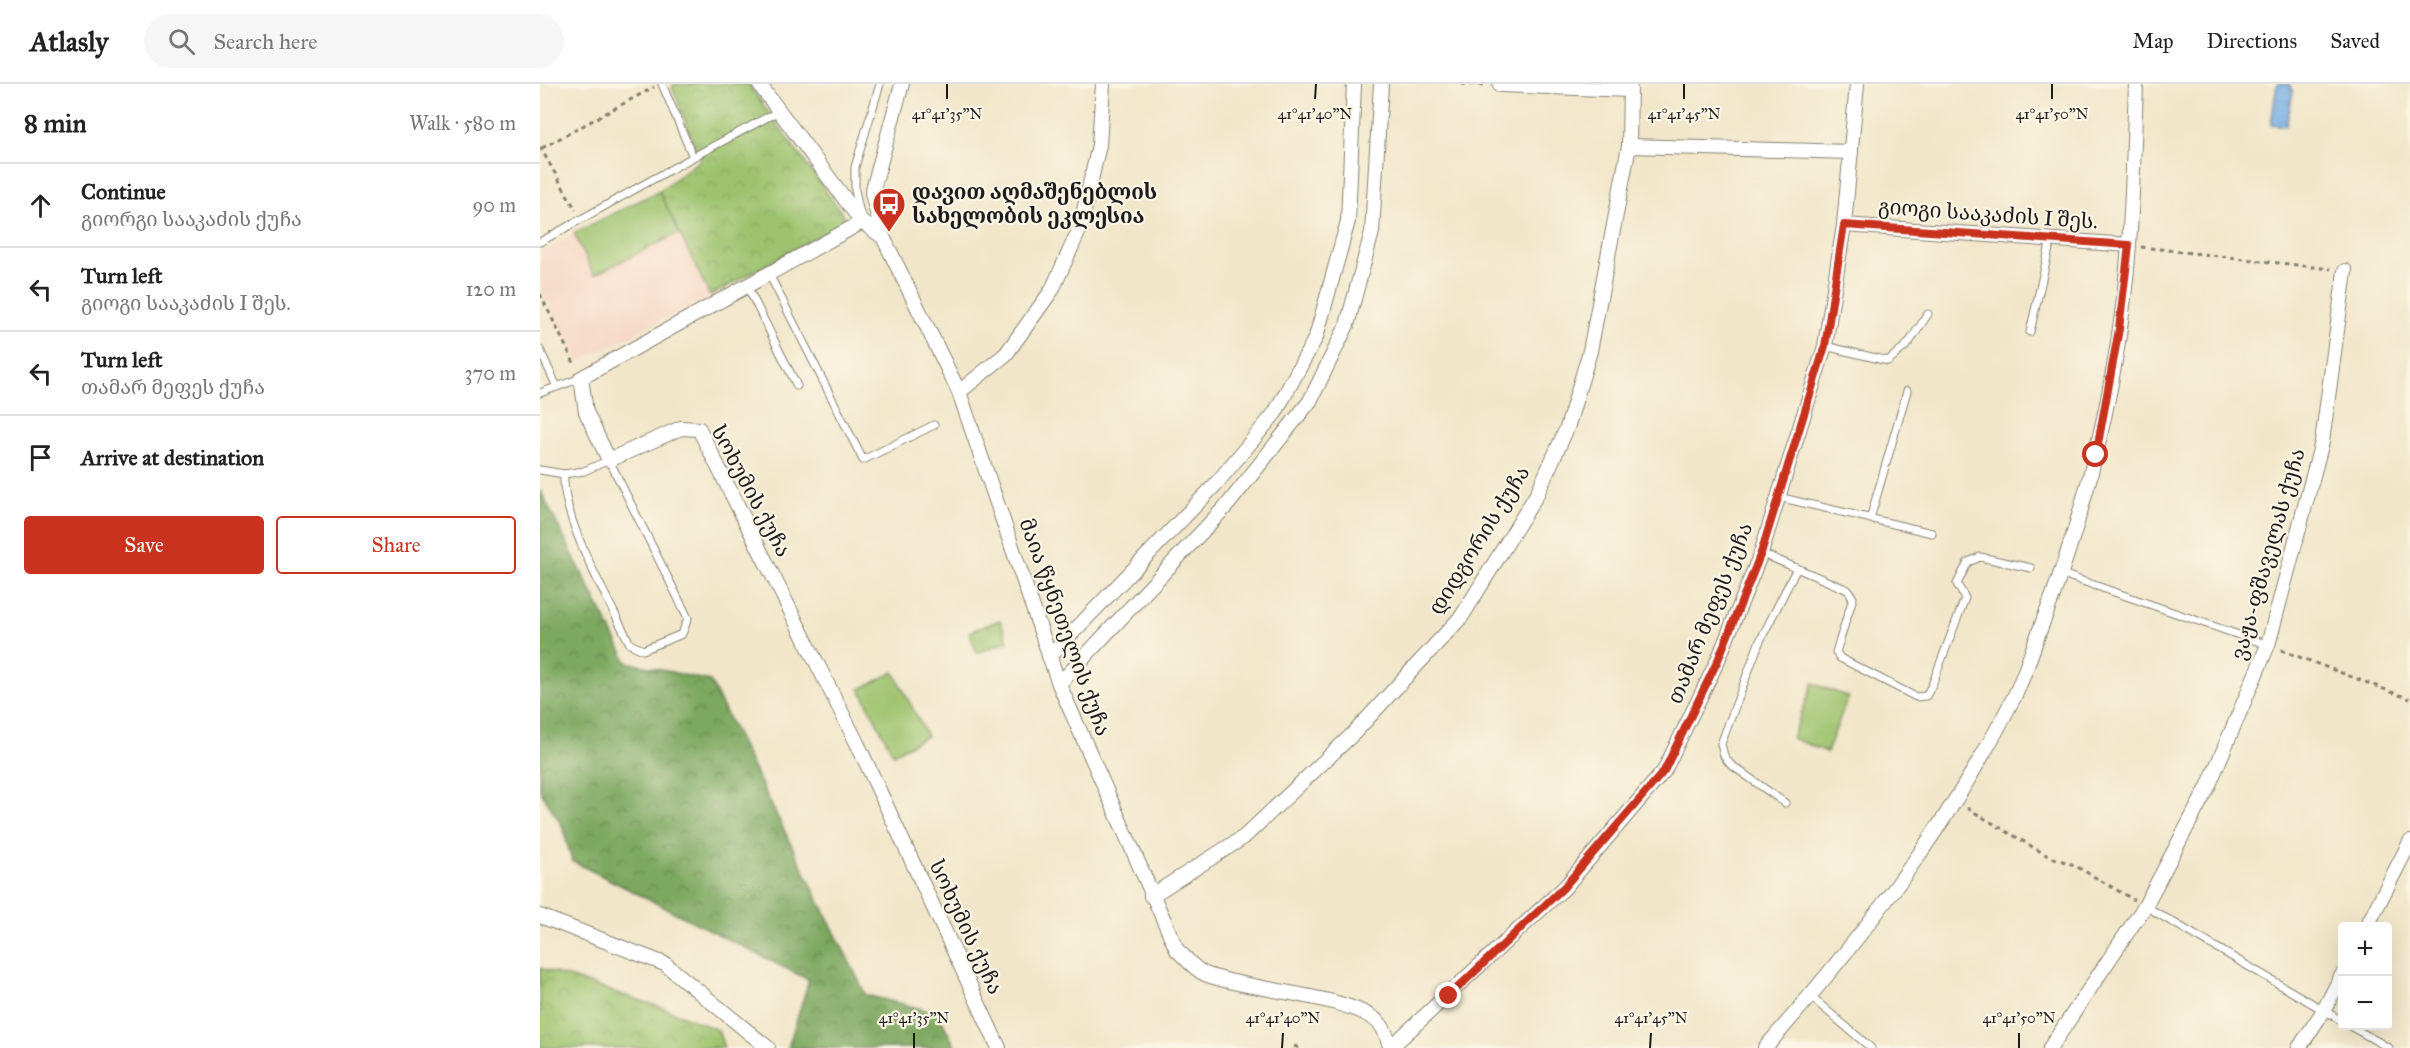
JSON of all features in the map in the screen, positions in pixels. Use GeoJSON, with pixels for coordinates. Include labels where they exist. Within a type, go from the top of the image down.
{"type":"FeatureCollection","features":[{"type":"Feature","properties":{"kind":"street"},"geometry":{"type":"LineString","coordinates":[[759,84],[862,222],[883,237]]}},
{"type":"Feature","properties":{"kind":"street","name":"მაია წყნეთელის ქუჩა"},"geometry":{"type":"LineString","coordinates":[[902,84],[872,193],[883,237],[959,392],[1059,684],[1151,896],[1177,950],[1203,973],[1242,985],[1316,998],[1362,1012],[1381,1025],[1390,1047]]}},
{"type":"Feature","properties":{"kind":"street"},"geometry":{"type":"LineString","coordinates":[[959,392],[1006,354],[1052,290],[1080,228],[1099,145],[1103,84]]}},
{"type":"Feature","properties":{"kind":"street"},"geometry":{"type":"LineString","coordinates":[[1049,657],[1215,485],[1275,413],[1306,356],[1316,337],[1348,221],[1354,84]]}},
{"type":"Feature","properties":{"kind":"street"},"geometry":{"type":"LineString","coordinates":[[1059,684],[1180,552],[1229,503],[1310,402],[1347,325],[1372,232],[1381,84]]}},
{"type":"Feature","properties":{"kind":"street","name":"თამარ მეფეს ქუჩა"},"geometry":{"type":"LineString","coordinates":[[1390,1047],[1564,887],[1664,771],[1718,660],[1761,553],[1825,346],[1844,225],[1857,84]]}},
{"type":"Feature","properties":{"kind":"street"},"geometry":{"type":"LineString","coordinates":[[1765,1048],[1896,891],[1955,801],[2015,694],[2062,574],[2096,455],[2119,329],[2129,245],[2136,84]]}},
{"type":"Feature","properties":{"kind":"street"},"geometry":{"type":"LineString","coordinates":[[1500,85],[1630,87]]}},
{"type":"Feature","properties":{"kind":"street","name":"დიდგორის ქუჩა"},"geometry":{"type":"LineString","coordinates":[[1151,896],[1244,837],[1354,733],[1462,616],[1537,494],[1567,428],[1590,351],[1629,146],[1630,87]]}},
{"type":"Feature","properties":{"kind":"street"},"geometry":{"type":"LineString","coordinates":[[1629,146],[1851,152]]}},
{"type":"Feature","properties":{"kind":"street"},"geometry":{"type":"LineString","coordinates":[[1350,193],[1375,193]]}},
{"type":"Feature","properties":{"kind":"street"},"geometry":{"type":"LineString","coordinates":[[609,460],[586,412],[581,378],[862,222]]}},
{"type":"Feature","properties":{"kind":"street","name":"გიოგი სააკაძის I შეს."},"geometry":{"type":"LineString","coordinates":[[1844,225],[2129,245]]}},
{"type":"Feature","properties":{"kind":"street","name":"ვაჟა-ფშაველას ქუჩა"},"geometry":{"type":"LineString","coordinates":[[2050,1048],[2145,906],[2208,787],[2268,645],[2322,442],[2345,271]]}},
{"type":"Feature","properties":{"kind":"street","name":"სოხუმის ქუჩა"},"geometry":{"type":"LineString","coordinates":[[609,460],[681,428],[699,429],[858,743],[999,1048]]}},
{"type":"Feature","properties":{"kind":"street"},"geometry":{"type":"LineString","coordinates":[[1165,536],[1180,552]]}},
{"type":"Feature","properties":{"kind":"street"},"geometry":{"type":"LineString","coordinates":[[1124,579],[1141,595]]}},
{"type":"Feature","properties":{"kind":"street"},"geometry":{"type":"LineString","coordinates":[[2370,922],[2410,842]]}},
{"type":"Feature","properties":{"kind":"street"},"geometry":{"type":"LineString","coordinates":[[540,916],[665,964],[768,1048]]}},
{"type":"Feature","properties":{"kind":"street"},"geometry":{"type":"LineString","coordinates":[[2299,1048],[2325,1010],[2342,976]]}},
{"type":"Feature","properties":{"kind":"lane"},"geometry":{"type":"LineString","coordinates":[[661,84],[693,157]]}},
{"type":"Feature","properties":{"kind":"lane"},"geometry":{"type":"LineString","coordinates":[[862,222],[855,190],[855,166],[880,84]]}},
{"type":"Feature","properties":{"kind":"lane"},"geometry":{"type":"LineString","coordinates":[[540,242],[779,111]]}},
{"type":"Feature","properties":{"kind":"lane"},"geometry":{"type":"LineString","coordinates":[[2030,332],[2051,240]]}},
{"type":"Feature","properties":{"kind":"lane"},"geometry":{"type":"LineString","coordinates":[[769,274],[863,460],[934,425]]}},
{"type":"Feature","properties":{"kind":"lane"},"geometry":{"type":"LineString","coordinates":[[747,286],[796,386]]}},
{"type":"Feature","properties":{"kind":"lane"},"geometry":{"type":"LineString","coordinates":[[1825,346],[1888,361],[1908,344],[1928,314]]}},
{"type":"Feature","properties":{"kind":"lane"},"geometry":{"type":"LineString","coordinates":[[540,350],[557,387]]}},
{"type":"Feature","properties":{"kind":"lane"},"geometry":{"type":"LineString","coordinates":[[540,393],[581,378]]}},
{"type":"Feature","properties":{"kind":"lane"},"geometry":{"type":"LineString","coordinates":[[1870,519],[1908,391]]}},
{"type":"Feature","properties":{"kind":"lane"},"geometry":{"type":"LineString","coordinates":[[540,470],[564,474],[584,471],[609,460],[688,618],[682,634],[643,650],[630,644],[569,515],[563,489],[564,474]]}},
{"type":"Feature","properties":{"kind":"lane"},"geometry":{"type":"LineString","coordinates":[[1778,497],[1932,533]]}},
{"type":"Feature","properties":{"kind":"lane"},"geometry":{"type":"LineString","coordinates":[[1761,553],[1839,585],[1851,593],[1852,598],[1836,652],[1840,658],[1916,697],[1926,696],[1932,685],[1965,598],[1958,584],[1968,562],[1980,557],[2031,568]]}},
{"type":"Feature","properties":{"kind":"lane"},"geometry":{"type":"LineString","coordinates":[[1785,803],[1730,764],[1724,756],[1721,744],[1759,643],[1797,568]]}},
{"type":"Feature","properties":{"kind":"lane"},"geometry":{"type":"LineString","coordinates":[[2062,574],[2268,645]]}},
{"type":"Feature","properties":{"kind":"lane"},"geometry":{"type":"LineString","coordinates":[[2145,906],[2338,1018]]}},
{"type":"Feature","properties":{"kind":"lane"},"geometry":{"type":"LineString","coordinates":[[1810,996],[1870,1048]]}},
{"type":"Feature","properties":{"kind":"lane"},"geometry":{"type":"LineString","coordinates":[[2357,1030],[2389,1048]]}},
{"type":"Feature","properties":{"kind":"path"},"geometry":{"type":"LineString","coordinates":[[582,221],[541,147],[661,84]]}},
{"type":"Feature","properties":{"kind":"path"},"geometry":{"type":"LineString","coordinates":[[1461,84],[1500,85]]}},
{"type":"Feature","properties":{"kind":"path"},"geometry":{"type":"LineString","coordinates":[[2129,245],[2345,271]]}},
{"type":"Feature","properties":{"kind":"path"},"geometry":{"type":"LineString","coordinates":[[540,294],[581,378]]}},
{"type":"Feature","properties":{"kind":"path"},"geometry":{"type":"LineString","coordinates":[[2268,645],[2410,699]]}},
{"type":"Feature","properties":{"kind":"path"},"geometry":{"type":"LineString","coordinates":[[1955,801],[2048,856],[2074,865],[2145,906]]}},
{"type":"Feature","properties":{"kind":"path"},"geometry":{"type":"LineString","coordinates":[[1294,1046],[1299,1048]]}},
{"type":"Feature","properties":{"kind":"shaded area"},"geometry":{"type":"Polygon","coordinates":[[[574,233],[595,274],[679,233],[710,296],[578,362],[540,287],[540,252],[574,233]]]}},
{"type":"Feature","properties":{"kind":"green space"},"geometry":{"type":"Polygon","coordinates":[[[675,84],[748,84],[847,220],[710,296],[659,191],[700,160],[672,87],[675,84]]]}},
{"type":"Feature","properties":{"kind":"green space"},"geometry":{"type":"Polygon","coordinates":[[[659,191],[679,233],[594,275],[574,233],[659,191]]]}},
{"type":"Feature","properties":{"kind":"green space"},"geometry":{"type":"Polygon","coordinates":[[[540,490],[627,662],[710,681],[866,995],[938,1013],[956,1048],[788,1048],[809,980],[572,861],[562,825],[540,791],[540,490]]]}},
{"type":"Feature","properties":{"kind":"green space"},"geometry":{"type":"Polygon","coordinates":[[[1000,620],[1008,641],[977,653],[969,632],[1000,620]]]}},
{"type":"Feature","properties":{"kind":"green space"},"geometry":{"type":"Polygon","coordinates":[[[894,672],[927,736],[893,754],[860,689],[894,672]]]}},
{"type":"Feature","properties":{"kind":"green space"},"geometry":{"type":"Polygon","coordinates":[[[1813,683],[1848,697],[1827,752],[1792,738],[1813,683]]]}},
{"type":"Feature","properties":{"kind":"green space"},"geometry":{"type":"Polygon","coordinates":[[[540,968],[663,1008],[718,1030],[724,1048],[540,1048],[540,968]]]}},
{"type":"Feature","properties":{"kind":"water"},"geometry":{"type":"Polygon","coordinates":[[[2277,84],[2289,84],[2293,92],[2286,126],[2271,124],[2277,84]]]}},
{"type":"Feature","properties":{"kind":"place","name":"დავით აღმაშენებლის სახელობის ეკლესია"},"geometry":{"type":"Point","coordinates":[889,233]}},
{"type":"Feature","properties":{"kind":"route"},"geometry":{"type":"LineString","coordinates":[[1449,996],[1564,887],[1664,771],[1718,660],[1761,553],[1825,346],[1844,225],[2129,245],[2119,329],[2096,455]]}}]}
